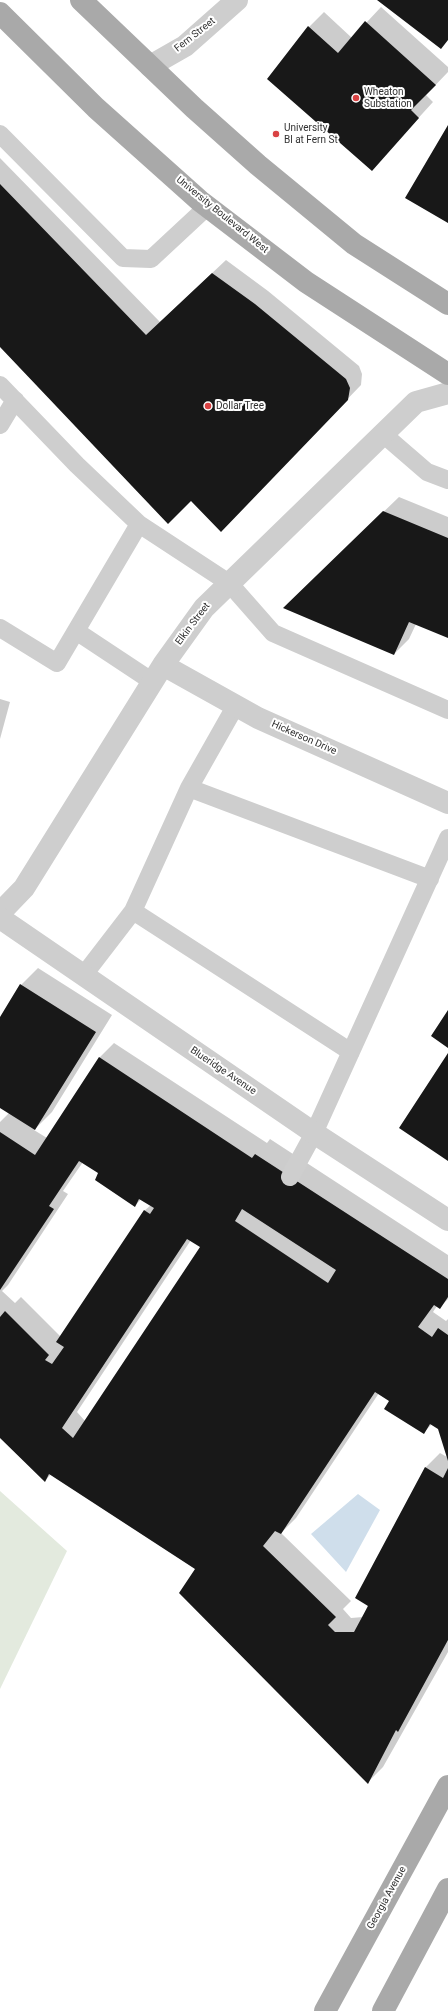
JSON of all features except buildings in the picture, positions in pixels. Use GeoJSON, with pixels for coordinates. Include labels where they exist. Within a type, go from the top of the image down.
{"type":"FeatureCollection","features":[{"type":"Feature","properties":{"kind":"main road"},"geometry":{"type":"LineString","coordinates":[[83,1],[150,66],[258,165],[354,244],[448,304]]}},
{"type":"Feature","properties":{"kind":"main road","name":"University Boulevard West"},"geometry":{"type":"LineString","coordinates":[[0,13],[96,108],[208,206],[306,282],[448,374]]}},
{"type":"Feature","properties":{"kind":"main road","name":"Georgia Avenue"},"geometry":{"type":"LineString","coordinates":[[325,2011],[448,1786]]}},
{"type":"Feature","properties":{"kind":"main road"},"geometry":{"type":"LineString","coordinates":[[383,2011],[448,1889]]}},
{"type":"Feature","properties":{"kind":"street","name":"Fern Street"},"geometry":{"type":"LineString","coordinates":[[150,66],[185,46],[237,0]]}},
{"type":"Feature","properties":{"kind":"street","name":"Elkin Street"},"geometry":{"type":"LineString","coordinates":[[0,913],[24,888],[158,674],[204,608],[416,402],[448,392]]}},
{"type":"Feature","properties":{"kind":"street","name":"Hickerson Drive"},"geometry":{"type":"LineString","coordinates":[[158,674],[236,705],[258,718],[448,804]]}},
{"type":"Feature","properties":{"kind":"street","name":"Blueridge Avenue"},"geometry":{"type":"LineString","coordinates":[[0,918],[314,1133],[448,1220]]}},
{"type":"Feature","properties":{"kind":"lane"},"geometry":{"type":"LineString","coordinates":[[0,134],[123,258],[151,259],[208,206]]}},
{"type":"Feature","properties":{"kind":"lane"},"geometry":{"type":"LineString","coordinates":[[0,385],[77,465],[139,524],[229,583],[274,633],[448,710]]}},
{"type":"Feature","properties":{"kind":"lane"},"geometry":{"type":"LineString","coordinates":[[0,425],[15,400]]}},
{"type":"Feature","properties":{"kind":"lane"},"geometry":{"type":"LineString","coordinates":[[383,434],[428,472],[448,480]]}},
{"type":"Feature","properties":{"kind":"lane"},"geometry":{"type":"LineString","coordinates":[[0,628],[57,663],[139,524]]}},
{"type":"Feature","properties":{"kind":"lane"},"geometry":{"type":"LineString","coordinates":[[76,631],[158,674]]}},
{"type":"Feature","properties":{"kind":"lane"},"geometry":{"type":"LineString","coordinates":[[83,976],[132,911],[188,788],[236,705]]}},
{"type":"Feature","properties":{"kind":"lane"},"geometry":{"type":"LineString","coordinates":[[188,788],[430,879]]}},
{"type":"Feature","properties":{"kind":"lane"},"geometry":{"type":"LineString","coordinates":[[290,1177],[314,1133],[448,838]]}},
{"type":"Feature","properties":{"kind":"lane"},"geometry":{"type":"LineString","coordinates":[[132,911],[351,1052]]}},
{"type":"Feature","properties":{"kind":"shaded area"},"geometry":{"type":"Polygon","coordinates":[[[0,1491],[67,1551],[0,1689],[0,1491]]]}},
{"type":"Feature","properties":{"kind":"water"},"geometry":{"type":"Polygon","coordinates":[[[358,1494],[380,1510],[346,1572],[311,1534],[358,1494]]]}},
{"type":"Feature","properties":{"kind":"place","name":"Wheaton Substation"},"geometry":{"type":"Point","coordinates":[356,98]}},
{"type":"Feature","properties":{"kind":"place","name":"University Bl at Fern St"},"geometry":{"type":"Point","coordinates":[276,134]}},
{"type":"Feature","properties":{"kind":"place","name":"Dollar Tree"},"geometry":{"type":"Point","coordinates":[208,406]}}]}
